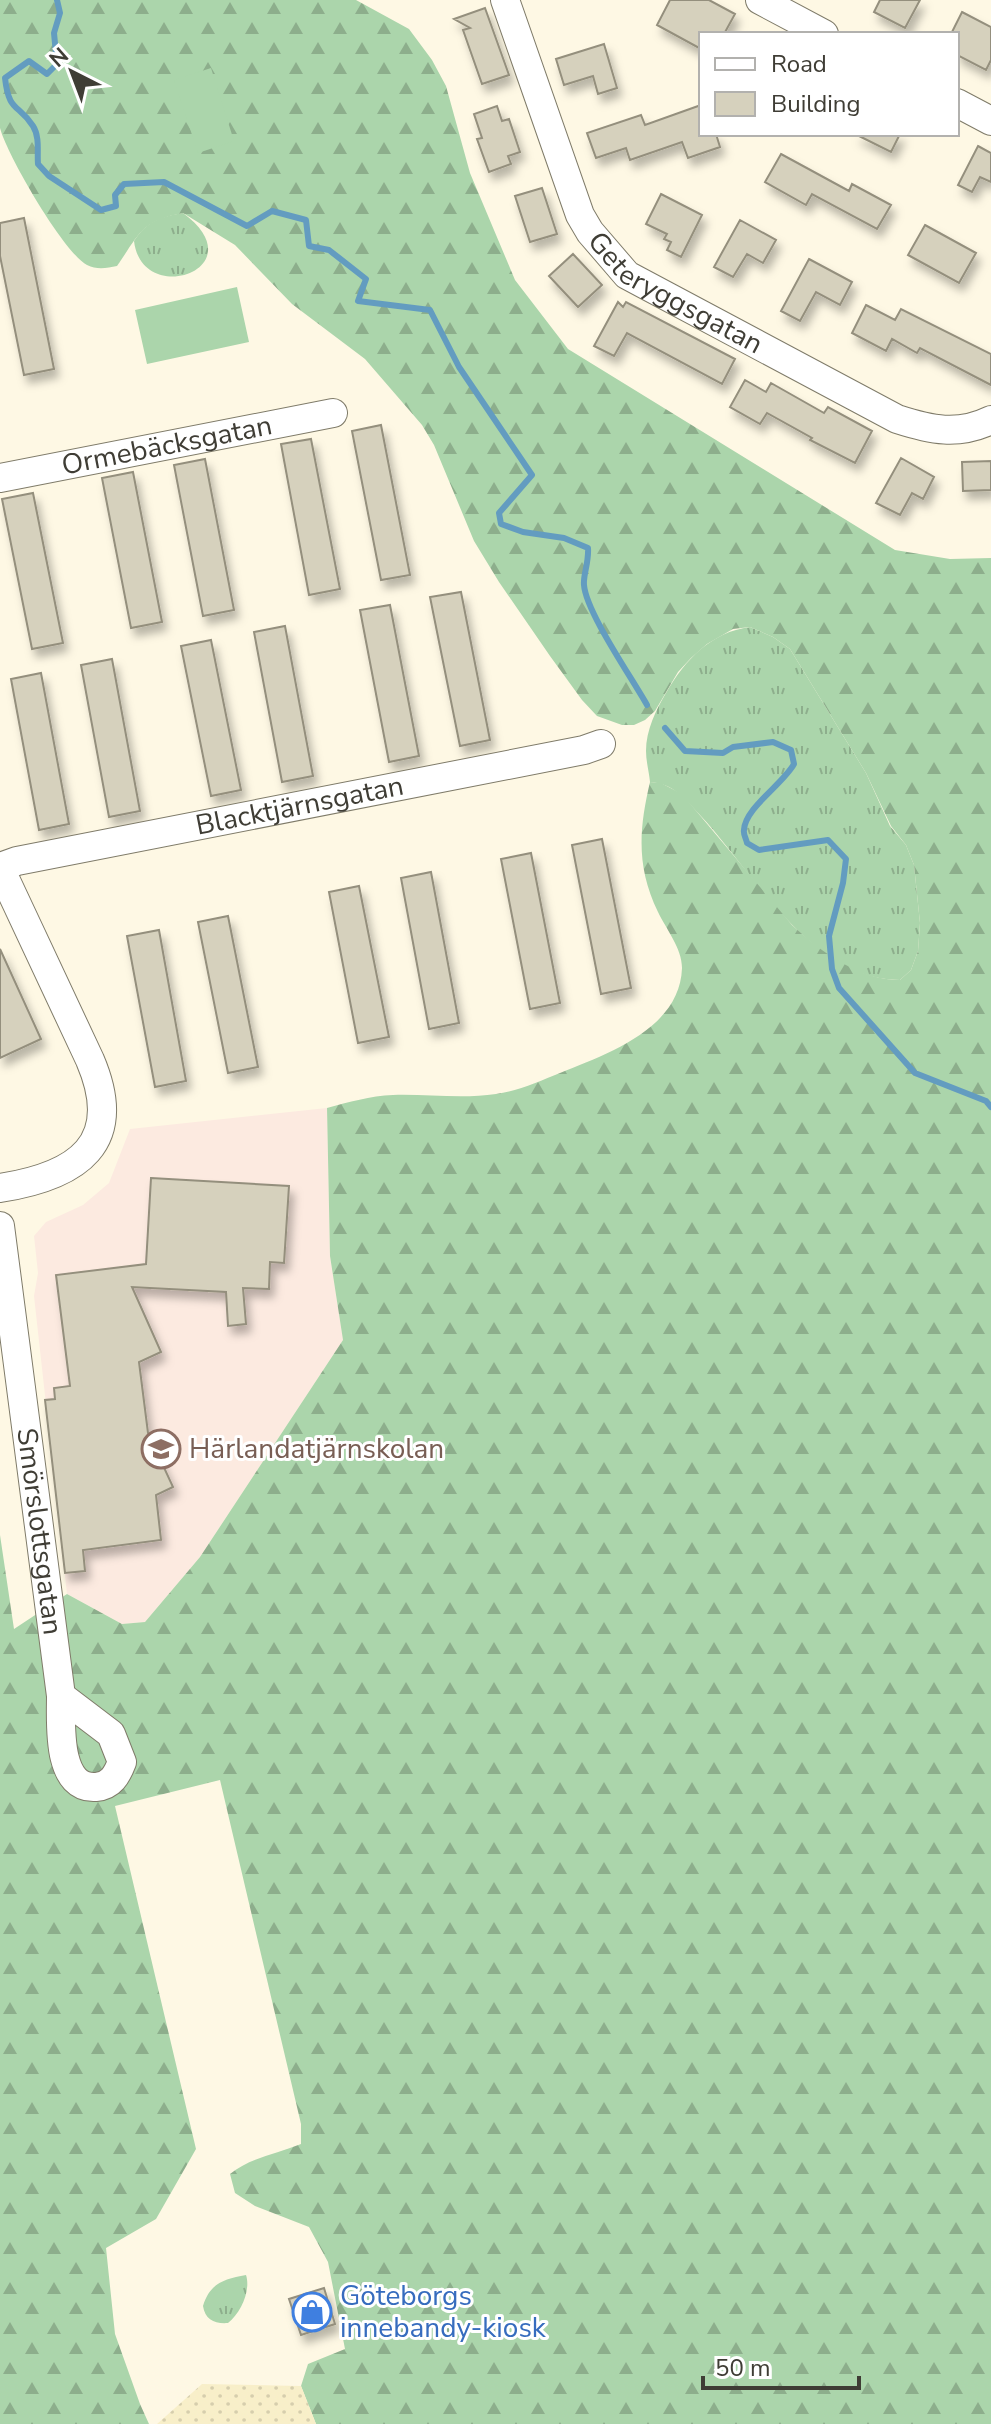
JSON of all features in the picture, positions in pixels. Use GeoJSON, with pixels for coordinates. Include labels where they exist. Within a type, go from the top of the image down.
{"type":"FeatureCollection","features":[{"type":"Feature","properties":{"kind":"street","name":"Geteryggsgatan"},"geometry":{"type":"LineString","coordinates":[[505,0],[580,215],[590,232],[627,275],[897,419],[920,427],[951,431],[971,430],[991,420]]}},
{"type":"Feature","properties":{"kind":"street"},"geometry":{"type":"LineString","coordinates":[[760,0],[820,32]]}},
{"type":"Feature","properties":{"kind":"street"},"geometry":{"type":"LineString","coordinates":[[959,104],[991,121]]}},
{"type":"Feature","properties":{"kind":"street","name":"Ormebäcksgatan"},"geometry":{"type":"LineString","coordinates":[[0,478],[333,413]]}},
{"type":"Feature","properties":{"kind":"street","name":"Blacktjärnsgatan"},"geometry":{"type":"LineString","coordinates":[[0,867],[32,858],[584,750],[601,744]]}},
{"type":"Feature","properties":{"kind":"street"},"geometry":{"type":"LineString","coordinates":[[0,867],[100,1082],[102,1116],[97,1135],[79,1161],[47,1178],[0,1188]]}},
{"type":"Feature","properties":{"kind":"street","name":"Smörslottsgatan"},"geometry":{"type":"LineString","coordinates":[[0,1226],[61,1696]]}},
{"type":"Feature","properties":{"kind":"shaded area","name":"Härlandatjärnskolan"},"geometry":{"type":"Polygon","coordinates":[[[327,1108],[330,1256],[343,1340],[200,1557],[145,1622],[122,1624],[67,1594],[34,1296],[38,1273],[34,1236],[46,1222],[83,1205],[109,1183],[130,1129],[327,1108]]]}},
{"type":"Feature","properties":{"kind":"green space"},"geometry":{"type":"Polygon","coordinates":[[[0,0],[356,0],[409,29],[432,60],[446,86],[470,173],[515,280],[568,349],[895,550],[950,559],[991,558],[991,2424],[316,2424],[301,2386],[308,2364],[345,2349],[328,2262],[309,2227],[255,2206],[235,2193],[230,2174],[255,2160],[301,2144],[301,2124],[220,1780],[115,1806],[196,2149],[156,2219],[106,2248],[115,2334],[149,2424],[0,2424],[0,1535],[14,1629],[67,1594],[122,1624],[145,1622],[200,1557],[343,1340],[330,1256],[327,1108],[384,1096],[471,1096],[512,1091],[619,1048],[655,1023],[669,1007],[678,989],[682,968],[677,946],[651,895],[643,863],[642,832],[650,782],[661,783],[682,794],[792,925],[815,945],[855,970],[900,980],[911,970],[918,951],[920,923],[914,865],[906,845],[891,826],[866,773],[790,649],[750,627],[733,629],[707,644],[691,658],[678,672],[655,711],[645,720],[634,725],[622,725],[597,716],[550,656],[474,541],[434,445],[422,425],[365,359],[292,304],[235,245],[183,213],[158,220],[143,230],[117,266],[94,268],[77,257],[38,202],[13,159],[0,128],[0,0]]]}},
{"type":"Feature","properties":{"kind":"green space"},"geometry":{"type":"Polygon","coordinates":[[[211,68],[234,141],[198,153],[174,80],[211,68]]]}},
{"type":"Feature","properties":{"kind":"green space"},"geometry":{"type":"Polygon","coordinates":[[[183,213],[203,233],[208,250],[203,264],[190,273],[173,277],[156,273],[141,262],[134,241],[155,221],[183,213]]]}},
{"type":"Feature","properties":{"kind":"green space"},"geometry":{"type":"Polygon","coordinates":[[[237,287],[249,342],[147,364],[135,310],[237,287]]]}},
{"type":"Feature","properties":{"kind":"green space"},"geometry":{"type":"Polygon","coordinates":[[[750,627],[790,649],[866,773],[890,826],[906,845],[914,865],[920,923],[918,951],[911,970],[900,980],[868,975],[838,962],[811,943],[786,919],[683,797],[666,786],[650,782],[646,743],[655,713],[673,681],[711,641],[750,627]]]}},
{"type":"Feature","properties":{"kind":"green space"},"geometry":{"type":"Polygon","coordinates":[[[246,2275],[246,2294],[233,2319],[223,2323],[208,2318],[203,2306],[214,2287],[246,2275]]]}},
{"type":"Feature","properties":{"kind":"sand"},"geometry":{"type":"Polygon","coordinates":[[[202,2384],[301,2386],[316,2424],[157,2424],[202,2384]]]}},
{"type":"Feature","properties":{"kind":"building"},"geometry":{"type":"Polygon","coordinates":[[[670,0],[709,0],[735,14],[725,32],[699,32],[699,48],[657,25],[670,0]]]}},
{"type":"Feature","properties":{"kind":"building"},"geometry":{"type":"Polygon","coordinates":[[[880,0],[920,0],[905,28],[874,12],[880,0]]]}},
{"type":"Feature","properties":{"kind":"building"},"geometry":{"type":"Polygon","coordinates":[[[485,8],[509,75],[482,84],[463,30],[470,28],[454,19],[485,8]]]}},
{"type":"Feature","properties":{"kind":"building"},"geometry":{"type":"Polygon","coordinates":[[[962,12],[991,27],[991,60],[986,70],[959,56],[959,32],[952,32],[962,12]]]}},
{"type":"Feature","properties":{"kind":"building"},"geometry":{"type":"Polygon","coordinates":[[[604,44],[617,88],[598,94],[593,76],[564,85],[556,59],[604,44]]]}},
{"type":"Feature","properties":{"kind":"building"},"geometry":{"type":"Polygon","coordinates":[[[497,106],[502,121],[509,119],[520,152],[508,156],[511,164],[489,172],[477,139],[482,138],[474,114],[497,106]]]}},
{"type":"Feature","properties":{"kind":"building"},"geometry":{"type":"Polygon","coordinates":[[[699,106],[699,136],[717,136],[720,147],[688,158],[682,142],[630,160],[626,148],[596,158],[587,133],[641,115],[645,125],[699,106]]]}},
{"type":"Feature","properties":{"kind":"building"},"geometry":{"type":"Polygon","coordinates":[[[859,136],[899,136],[891,152],[859,136]]]}},
{"type":"Feature","properties":{"kind":"building"},"geometry":{"type":"Polygon","coordinates":[[[978,146],[991,153],[991,182],[980,177],[972,192],[958,185],[978,146]]]}},
{"type":"Feature","properties":{"kind":"building"},"geometry":{"type":"Polygon","coordinates":[[[781,154],[849,191],[852,184],[891,205],[877,229],[812,194],[806,205],[765,182],[781,154]]]}},
{"type":"Feature","properties":{"kind":"building"},"geometry":{"type":"Polygon","coordinates":[[[542,188],[557,234],[530,242],[515,196],[542,188]]]}},
{"type":"Feature","properties":{"kind":"building"},"geometry":{"type":"Polygon","coordinates":[[[661,194],[702,215],[681,257],[667,250],[671,242],[664,239],[667,234],[646,224],[661,194]]]}},
{"type":"Feature","properties":{"kind":"building"},"geometry":{"type":"Polygon","coordinates":[[[24,218],[54,369],[24,375],[0,256],[0,223],[24,218]]]}},
{"type":"Feature","properties":{"kind":"building"},"geometry":{"type":"Polygon","coordinates":[[[740,220],[776,240],[763,263],[747,254],[733,277],[714,267],[740,220]]]}},
{"type":"Feature","properties":{"kind":"building"},"geometry":{"type":"Polygon","coordinates":[[[925,225],[976,253],[959,283],[908,255],[925,225]]]}},
{"type":"Feature","properties":{"kind":"building"},"geometry":{"type":"Polygon","coordinates":[[[573,254],[602,285],[578,307],[549,276],[573,254]]]}},
{"type":"Feature","properties":{"kind":"building"},"geometry":{"type":"Polygon","coordinates":[[[809,259],[852,282],[840,305],[816,292],[800,321],[781,311],[809,259]]]}},
{"type":"Feature","properties":{"kind":"building"},"geometry":{"type":"Polygon","coordinates":[[[618,302],[623,307],[626,302],[735,359],[722,384],[627,333],[614,356],[594,346],[618,302]]]}},
{"type":"Feature","properties":{"kind":"building"},"geometry":{"type":"Polygon","coordinates":[[[866,305],[895,320],[901,309],[991,354],[991,385],[920,348],[917,353],[892,339],[886,351],[852,333],[866,305]]]}},
{"type":"Feature","properties":{"kind":"building"},"geometry":{"type":"Polygon","coordinates":[[[745,380],[766,392],[771,383],[824,413],[828,407],[872,431],[855,463],[767,413],[760,424],[730,407],[745,380]]]}},
{"type":"Feature","properties":{"kind":"building"},"geometry":{"type":"Polygon","coordinates":[[[381,425],[410,575],[381,580],[352,431],[381,425]]]}},
{"type":"Feature","properties":{"kind":"building"},"geometry":{"type":"Polygon","coordinates":[[[311,439],[340,589],[309,595],[281,444],[311,439]]]}},
{"type":"Feature","properties":{"kind":"building"},"geometry":{"type":"Polygon","coordinates":[[[901,458],[934,477],[923,499],[912,493],[900,515],[876,503],[901,458]]]}},
{"type":"Feature","properties":{"kind":"building"},"geometry":{"type":"Polygon","coordinates":[[[205,459],[234,610],[203,616],[174,465],[205,459]]]}},
{"type":"Feature","properties":{"kind":"building"},"geometry":{"type":"Polygon","coordinates":[[[991,461],[991,490],[963,491],[962,462],[991,461]]]}},
{"type":"Feature","properties":{"kind":"building"},"geometry":{"type":"Polygon","coordinates":[[[133,472],[162,622],[131,628],[102,478],[133,472]]]}},
{"type":"Feature","properties":{"kind":"building"},"geometry":{"type":"Polygon","coordinates":[[[33,493],[63,643],[32,649],[2,499],[33,493]]]}},
{"type":"Feature","properties":{"kind":"building"},"geometry":{"type":"Polygon","coordinates":[[[461,592],[490,740],[460,746],[430,597],[461,592]]]}},
{"type":"Feature","properties":{"kind":"building"},"geometry":{"type":"Polygon","coordinates":[[[390,605],[419,756],[389,762],[360,610],[390,605]]]}},
{"type":"Feature","properties":{"kind":"building"},"geometry":{"type":"Polygon","coordinates":[[[285,626],[313,776],[282,782],[254,632],[285,626]]]}},
{"type":"Feature","properties":{"kind":"building"},"geometry":{"type":"Polygon","coordinates":[[[211,640],[241,790],[211,796],[181,646],[211,640]]]}},
{"type":"Feature","properties":{"kind":"building"},"geometry":{"type":"Polygon","coordinates":[[[112,659],[140,811],[109,817],[81,665],[112,659]]]}},
{"type":"Feature","properties":{"kind":"building"},"geometry":{"type":"Polygon","coordinates":[[[41,673],[69,824],[39,830],[11,679],[41,673]]]}},
{"type":"Feature","properties":{"kind":"building"},"geometry":{"type":"Polygon","coordinates":[[[602,839],[631,988],[601,994],[572,845],[602,839]]]}},
{"type":"Feature","properties":{"kind":"building"},"geometry":{"type":"Polygon","coordinates":[[[531,853],[560,1003],[530,1009],[501,859],[531,853]]]}},
{"type":"Feature","properties":{"kind":"building"},"geometry":{"type":"Polygon","coordinates":[[[431,872],[459,1023],[429,1029],[401,878],[431,872]]]}},
{"type":"Feature","properties":{"kind":"building"},"geometry":{"type":"Polygon","coordinates":[[[359,886],[389,1037],[358,1043],[329,892],[359,886]]]}},
{"type":"Feature","properties":{"kind":"building"},"geometry":{"type":"Polygon","coordinates":[[[228,916],[258,1067],[228,1073],[198,922],[228,916]]]}},
{"type":"Feature","properties":{"kind":"building"},"geometry":{"type":"Polygon","coordinates":[[[159,930],[186,1081],[155,1087],[127,936],[159,930]]]}},
{"type":"Feature","properties":{"kind":"building"},"geometry":{"type":"Polygon","coordinates":[[[0,949],[41,1039],[0,1058],[0,949]]]}},
{"type":"Feature","properties":{"kind":"building"},"geometry":{"type":"Polygon","coordinates":[[[151,1178],[289,1186],[284,1263],[270,1262],[269,1289],[243,1288],[246,1324],[228,1326],[226,1292],[132,1287],[161,1352],[139,1362],[148,1433],[173,1487],[156,1495],[161,1540],[83,1550],[85,1571],[65,1573],[45,1400],[55,1399],[54,1388],[70,1386],[56,1275],[146,1264],[151,1178]]]}},
{"type":"Feature","properties":{"kind":"building","name":"Göteborgs innebandy-kiosk"},"geometry":{"type":"Polygon","coordinates":[[[324,2288],[335,2324],[301,2335],[289,2299],[324,2288]]]}},
{"type":"Feature","properties":{"kind":"waterway"},"geometry":{"type":"LineString","coordinates":[[57,0],[60,13],[54,33],[57,64],[47,74],[29,61],[5,78],[12,103],[35,130],[38,164],[49,176],[101,210],[116,206],[115,195],[124,184],[164,182],[247,226],[272,211],[306,220],[309,246],[329,250],[366,279],[358,301],[430,310],[459,367],[532,475],[499,513],[501,524],[523,532],[564,538],[588,548],[584,581],[587,597],[601,628],[647,705]]}},
{"type":"Feature","properties":{"kind":"waterway"},"geometry":{"type":"LineString","coordinates":[[665,728],[685,751],[723,753],[733,747],[773,742],[791,750],[794,764],[746,822],[744,832],[747,843],[759,850],[828,840],[846,859],[829,936],[832,969],[839,988],[915,1073],[986,1101],[991,1107]]}},
{"type":"Feature","properties":{"kind":"place","name":"Härlandatjärnskolan"},"geometry":{"type":"Point","coordinates":[161,1449]}},
{"type":"Feature","properties":{"kind":"place","name":"Göteborgs innebandy-kiosk"},"geometry":{"type":"Point","coordinates":[312,2312]}}]}
